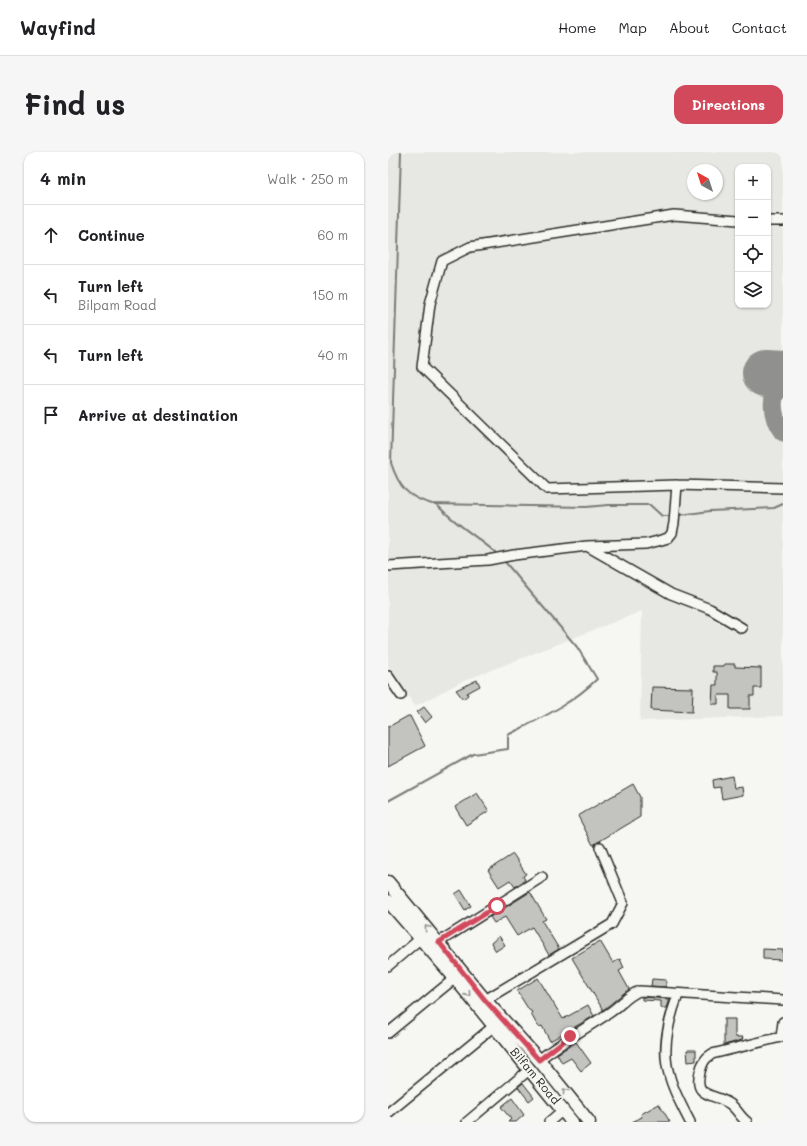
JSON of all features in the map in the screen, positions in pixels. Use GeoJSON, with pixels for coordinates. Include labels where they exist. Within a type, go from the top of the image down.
{"type":"FeatureCollection","features":[{"type":"Feature","properties":{"kind":"main road"},"geometry":{"type":"LineString","coordinates":[[388,882],[439,942],[485,1000],[539,1060],[589,1122]]}},
{"type":"Feature","properties":{"kind":"main road","name":"Bilfam Road"},"geometry":{"type":"LineString","coordinates":[[388,901],[455,978],[572,1122]]}},
{"type":"Feature","properties":{"kind":"street"},"geometry":{"type":"LineString","coordinates":[[735,220],[674,215],[470,247],[442,261],[430,304],[422,367],[547,489],[677,486],[783,488]]}},
{"type":"Feature","properties":{"kind":"street"},"geometry":{"type":"LineString","coordinates":[[771,221],[783,221]]}},
{"type":"Feature","properties":{"kind":"street"},"geometry":{"type":"LineString","coordinates":[[388,566],[488,560],[514,555],[587,546],[646,544],[668,538],[672,533],[674,523],[677,486]]}},
{"type":"Feature","properties":{"kind":"street"},"geometry":{"type":"LineString","coordinates":[[587,546],[671,594],[710,609],[742,628]]}},
{"type":"Feature","properties":{"kind":"street"},"geometry":{"type":"LineString","coordinates":[[388,676],[401,695]]}},
{"type":"Feature","properties":{"kind":"street"},"geometry":{"type":"LineString","coordinates":[[485,1000],[612,924],[623,903],[600,847]]}},
{"type":"Feature","properties":{"kind":"street"},"geometry":{"type":"LineString","coordinates":[[439,942],[542,877]]}},
{"type":"Feature","properties":{"kind":"street"},"geometry":{"type":"LineString","coordinates":[[388,966],[421,938]]}},
{"type":"Feature","properties":{"kind":"street"},"geometry":{"type":"LineString","coordinates":[[388,1033],[455,978]]}},
{"type":"Feature","properties":{"kind":"street"},"geometry":{"type":"LineString","coordinates":[[539,1060],[564,1041],[610,1013],[631,995],[646,991],[676,993],[678,995],[783,1000]]}},
{"type":"Feature","properties":{"kind":"street"},"geometry":{"type":"LineString","coordinates":[[678,995],[669,1021],[666,1053],[668,1066],[676,1092],[690,1122]]}},
{"type":"Feature","properties":{"kind":"street"},"geometry":{"type":"LineString","coordinates":[[747,1122],[728,1103],[705,1093],[700,1087],[700,1070],[704,1060],[712,1054],[781,1037],[783,1022]]}},
{"type":"Feature","properties":{"kind":"street"},"geometry":{"type":"LineString","coordinates":[[388,1112],[494,1026]]}},
{"type":"Feature","properties":{"kind":"street"},"geometry":{"type":"LineString","coordinates":[[467,1122],[529,1070]]}},
{"type":"Feature","properties":{"kind":"street"},"geometry":{"type":"LineString","coordinates":[[549,1122],[563,1110]]}},
{"type":"Feature","properties":{"kind":"shaded area"},"geometry":{"type":"Polygon","coordinates":[[[388,152],[783,152],[783,716],[640,721],[642,611],[461,682],[415,706],[388,666],[388,152]]]}},
{"type":"Feature","properties":{"kind":"building"},"geometry":{"type":"Polygon","coordinates":[[[724,664],[735,664],[735,667],[761,668],[761,688],[754,688],[754,696],[750,696],[750,709],[730,709],[730,695],[718,695],[718,704],[712,704],[713,685],[717,685],[717,672],[713,672],[713,666],[724,666],[724,664]]]}},
{"type":"Feature","properties":{"kind":"building"},"geometry":{"type":"Polygon","coordinates":[[[477,680],[480,686],[467,693],[468,695],[463,699],[456,690],[477,680]]]}},
{"type":"Feature","properties":{"kind":"building"},"geometry":{"type":"Polygon","coordinates":[[[652,687],[693,688],[692,712],[651,710],[652,687]]]}},
{"type":"Feature","properties":{"kind":"building"},"geometry":{"type":"Polygon","coordinates":[[[424,707],[432,717],[425,723],[417,712],[424,707]]]}},
{"type":"Feature","properties":{"kind":"building"},"geometry":{"type":"Polygon","coordinates":[[[410,716],[425,746],[388,766],[388,727],[410,716]]]}},
{"type":"Feature","properties":{"kind":"building"},"geometry":{"type":"Polygon","coordinates":[[[732,776],[734,788],[742,787],[743,795],[722,799],[720,787],[713,788],[712,780],[732,776]]]}},
{"type":"Feature","properties":{"kind":"building"},"geometry":{"type":"Polygon","coordinates":[[[633,784],[640,797],[640,817],[593,845],[578,816],[633,784]]]}},
{"type":"Feature","properties":{"kind":"building"},"geometry":{"type":"Polygon","coordinates":[[[477,793],[489,811],[466,825],[455,807],[477,793]]]}},
{"type":"Feature","properties":{"kind":"building"},"geometry":{"type":"Polygon","coordinates":[[[513,854],[526,874],[523,876],[525,880],[515,887],[510,880],[499,887],[488,870],[513,854]]]}},
{"type":"Feature","properties":{"kind":"building"},"geometry":{"type":"Polygon","coordinates":[[[461,890],[471,906],[465,910],[455,894],[461,890]]]}},
{"type":"Feature","properties":{"kind":"building"},"geometry":{"type":"Polygon","coordinates":[[[530,892],[546,919],[542,921],[559,949],[549,955],[532,927],[517,936],[505,917],[494,923],[490,917],[530,892]]]}},
{"type":"Feature","properties":{"kind":"building"},"geometry":{"type":"Polygon","coordinates":[[[499,936],[505,945],[496,951],[491,943],[499,936]]]}},
{"type":"Feature","properties":{"kind":"building"},"geometry":{"type":"Polygon","coordinates":[[[600,941],[613,963],[620,959],[624,968],[619,971],[629,989],[603,1010],[572,958],[600,941]]]}},
{"type":"Feature","properties":{"kind":"building"},"geometry":{"type":"Polygon","coordinates":[[[763,949],[783,950],[783,960],[763,959],[763,949]]]}},
{"type":"Feature","properties":{"kind":"building"},"geometry":{"type":"Polygon","coordinates":[[[538,978],[563,1019],[588,1005],[594,1016],[550,1041],[542,1026],[539,1027],[536,1023],[531,1014],[532,1012],[529,1010],[517,991],[538,978]]]}},
{"type":"Feature","properties":{"kind":"building"},"geometry":{"type":"Polygon","coordinates":[[[652,979],[666,980],[666,987],[651,986],[652,979]]]}},
{"type":"Feature","properties":{"kind":"building"},"geometry":{"type":"Polygon","coordinates":[[[642,997],[670,999],[667,1008],[661,1008],[661,1001],[642,1000],[642,997]]]}},
{"type":"Feature","properties":{"kind":"building"},"geometry":{"type":"Polygon","coordinates":[[[724,1019],[735,1019],[735,1037],[743,1037],[742,1040],[724,1045],[724,1019]]]}},
{"type":"Feature","properties":{"kind":"building"},"geometry":{"type":"Polygon","coordinates":[[[576,1042],[591,1063],[581,1071],[571,1058],[562,1063],[557,1054],[576,1042]]]}},
{"type":"Feature","properties":{"kind":"building"},"geometry":{"type":"Polygon","coordinates":[[[687,1050],[696,1050],[696,1061],[688,1062],[687,1050]]]}},
{"type":"Feature","properties":{"kind":"building"},"geometry":{"type":"Polygon","coordinates":[[[523,1083],[534,1097],[529,1101],[518,1087],[523,1083]]]}},
{"type":"Feature","properties":{"kind":"building"},"geometry":{"type":"Polygon","coordinates":[[[512,1098],[524,1115],[516,1122],[508,1122],[511,1119],[501,1107],[512,1098]]]}},
{"type":"Feature","properties":{"kind":"building"},"geometry":{"type":"Polygon","coordinates":[[[659,1104],[670,1122],[632,1122],[642,1117],[641,1114],[659,1104]]]}},
{"type":"Feature","properties":{"kind":"waterway"},"geometry":{"type":"LineString","coordinates":[[401,152],[391,463],[401,485],[416,498],[432,504],[586,507],[608,505],[650,505],[662,516],[671,516]]}},
{"type":"Feature","properties":{"kind":"waterway"},"geometry":{"type":"LineString","coordinates":[[436,504],[495,552]]}},
{"type":"Feature","properties":{"kind":"waterway"},"geometry":{"type":"LineString","coordinates":[[680,515],[710,511],[774,508],[783,504]]}},
{"type":"Feature","properties":{"kind":"waterway"},"geometry":{"type":"LineString","coordinates":[[388,801],[473,754],[508,749],[508,735],[566,703],[597,679],[577,647],[505,562]]}},
{"type":"Feature","properties":{"kind":"taxiway"},"geometry":{"type":"LineString","coordinates":[[783,375],[776,389],[773,404],[775,418],[783,432]]}},
{"type":"Feature","properties":{"kind":"runway"},"geometry":{"type":"LineString","coordinates":[[766,373],[783,374]]}},
{"type":"Feature","properties":{"kind":"route"},"geometry":{"type":"LineString","coordinates":[[497,906],[439,942],[485,1000],[539,1060],[570,1036]]}}]}
